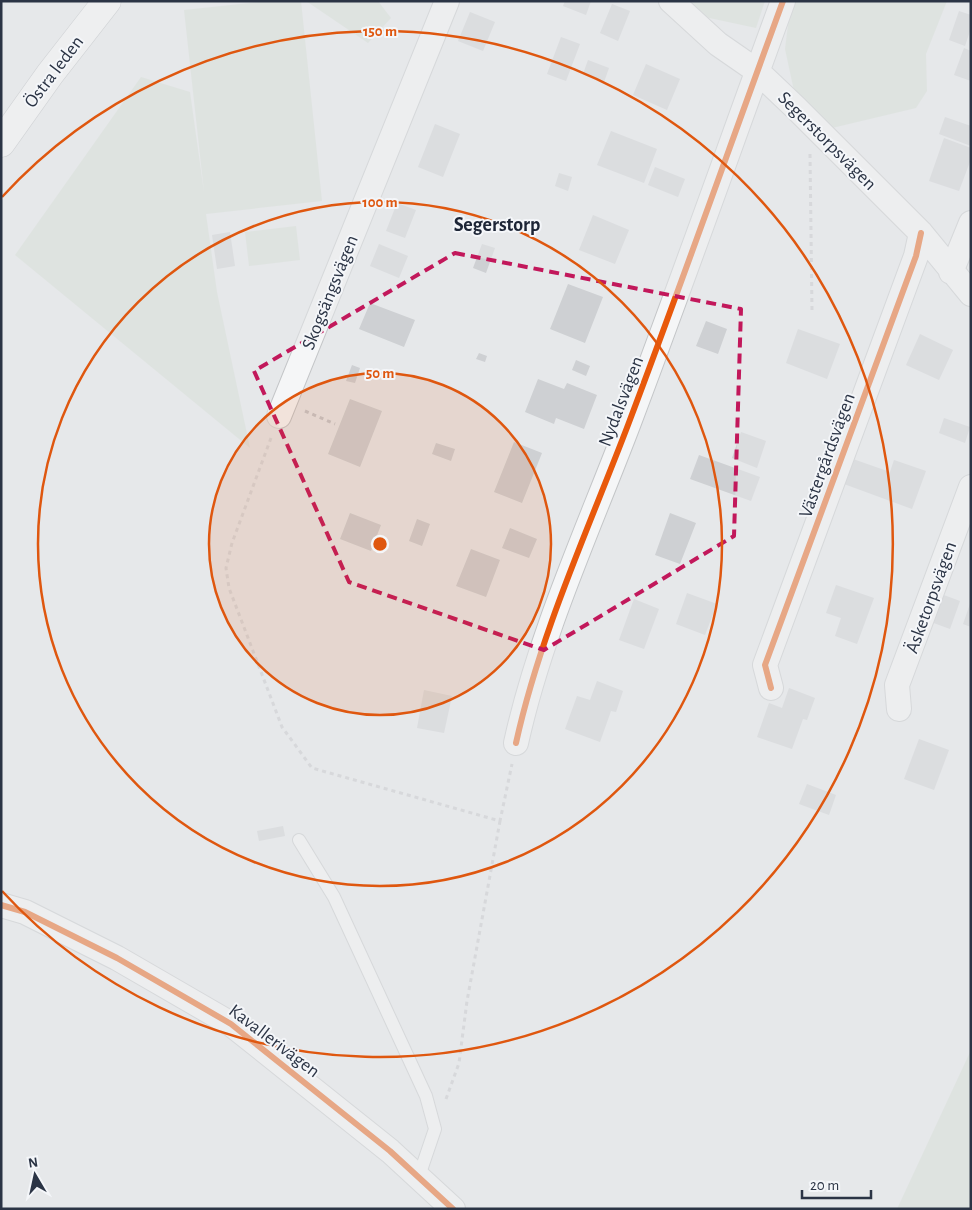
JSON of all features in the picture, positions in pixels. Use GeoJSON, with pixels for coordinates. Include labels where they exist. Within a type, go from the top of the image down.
{"type":"FeatureCollection","features":[{"type":"Feature","properties":{"kind":"highway","name":"Östra leden"},"geometry":{"type":"LineString","coordinates":[[1,117],[88,1]]}},
{"type":"Feature","properties":{"kind":"highway","name":"Östra leden"},"geometry":{"type":"LineString","coordinates":[[1,143],[50,74],[107,1]]}},
{"type":"Feature","properties":{"kind":"street","name":"Skogsängsvägen"},"geometry":{"type":"LineString","coordinates":[[282,409],[447,1]]}},
{"type":"Feature","properties":{"kind":"street","name":"Segerstorpsvägen"},"geometry":{"type":"LineString","coordinates":[[670,1],[718,44],[758,71],[921,233],[951,272],[971,294]]}},
{"type":"Feature","properties":{"kind":"street","name":"Nydalsvägen"},"geometry":{"type":"LineString","coordinates":[[516,743],[527,692],[540,655],[638,399],[783,1]]}},
{"type":"Feature","properties":{"kind":"street"},"geometry":{"type":"LineString","coordinates":[[951,272],[971,223]]}},
{"type":"Feature","properties":{"kind":"street","name":"Västergårdsvägen"},"geometry":{"type":"LineString","coordinates":[[771,688],[765,665],[916,256],[921,233]]}},
{"type":"Feature","properties":{"kind":"street","name":"Äsketorpsvägen"},"geometry":{"type":"LineString","coordinates":[[899,709],[897,685],[971,487]]}},
{"type":"Feature","properties":{"kind":"street","name":"Kavallerivägen"},"geometry":{"type":"LineString","coordinates":[[1,905],[25,912],[117,958],[231,1024],[311,1086],[419,1176],[442,1205]]}},
{"type":"Feature","properties":{"kind":"lane"},"geometry":{"type":"LineString","coordinates":[[300,840],[334,897],[426,1096],[435,1129],[419,1176]]}},
{"type":"Feature","properties":{"kind":"path"},"geometry":{"type":"LineString","coordinates":[[812,311],[810,144],[815,127]]}},
{"type":"Feature","properties":{"kind":"path"},"geometry":{"type":"LineString","coordinates":[[335,424],[282,409],[232,543],[226,568],[229,588],[282,727],[312,768],[500,821]]}},
{"type":"Feature","properties":{"kind":"path"},"geometry":{"type":"LineString","coordinates":[[435,1129],[459,1063],[467,1001],[516,743]]}},
{"type":"Feature","properties":{"kind":"highlighted area"},"geometry":{"type":"Polygon","coordinates":[[[455,253],[741,309],[734,536],[544,650],[349,582],[254,371],[455,253]]]}},
{"type":"Feature","properties":{"kind":"shaded area"},"geometry":{"type":"Polygon","coordinates":[[[268,1],[301,1],[322,201],[206,214],[217,292],[250,448],[15,255],[141,77],[190,92],[204,192],[184,10],[268,1]]]}},
{"type":"Feature","properties":{"kind":"shaded area"},"geometry":{"type":"Polygon","coordinates":[[[306,1],[378,1],[391,18],[368,43],[306,1]]]}},
{"type":"Feature","properties":{"kind":"shaded area"},"geometry":{"type":"Polygon","coordinates":[[[686,1],[765,1],[756,28],[700,16],[686,1]]]}},
{"type":"Feature","properties":{"kind":"shaded area"},"geometry":{"type":"Polygon","coordinates":[[[791,1],[947,1],[926,54],[927,91],[916,108],[832,128],[794,91],[785,49],[791,1]]]}},
{"type":"Feature","properties":{"kind":"shaded area"},"geometry":{"type":"Polygon","coordinates":[[[296,226],[300,260],[249,266],[245,232],[296,226]]]}},
{"type":"Feature","properties":{"kind":"shaded area"},"geometry":{"type":"Polygon","coordinates":[[[971,1050],[971,1209],[897,1209],[971,1050]]]}},
{"type":"Feature","properties":{"kind":"building"},"geometry":{"type":"Polygon","coordinates":[[[565,1],[591,1],[586,15],[563,6],[565,1]]]}},
{"type":"Feature","properties":{"kind":"building"},"geometry":{"type":"Polygon","coordinates":[[[612,4],[630,11],[618,41],[600,33],[612,4]]]}},
{"type":"Feature","properties":{"kind":"building"},"geometry":{"type":"Polygon","coordinates":[[[959,11],[971,15],[971,28],[965,46],[949,40],[959,11]]]}},
{"type":"Feature","properties":{"kind":"building"},"geometry":{"type":"Polygon","coordinates":[[[470,12],[495,22],[483,51],[458,41],[470,12]]]}},
{"type":"Feature","properties":{"kind":"building"},"geometry":{"type":"Polygon","coordinates":[[[561,37],[580,44],[566,81],[547,74],[561,37]]]}},
{"type":"Feature","properties":{"kind":"building"},"geometry":{"type":"Polygon","coordinates":[[[964,48],[971,51],[971,81],[954,75],[964,48]]]}},
{"type":"Feature","properties":{"kind":"building"},"geometry":{"type":"Polygon","coordinates":[[[588,60],[609,68],[604,82],[583,74],[588,60]]]}},
{"type":"Feature","properties":{"kind":"building"},"geometry":{"type":"Polygon","coordinates":[[[646,64],[680,79],[667,110],[633,95],[646,64]]]}},
{"type":"Feature","properties":{"kind":"building"},"geometry":{"type":"Polygon","coordinates":[[[945,117],[971,126],[971,146],[939,134],[945,117]]]}},
{"type":"Feature","properties":{"kind":"building"},"geometry":{"type":"Polygon","coordinates":[[[435,124],[460,134],[443,177],[418,167],[435,124]]]}},
{"type":"Feature","properties":{"kind":"building"},"geometry":{"type":"Polygon","coordinates":[[[611,131],[657,149],[644,183],[597,165],[611,131]]]}},
{"type":"Feature","properties":{"kind":"building"},"geometry":{"type":"Polygon","coordinates":[[[944,138],[971,148],[971,159],[959,191],[929,181],[944,138]]]}},
{"type":"Feature","properties":{"kind":"building"},"geometry":{"type":"Polygon","coordinates":[[[655,167],[685,179],[678,197],[648,185],[655,167]]]}},
{"type":"Feature","properties":{"kind":"building"},"geometry":{"type":"Polygon","coordinates":[[[559,173],[572,177],[568,191],[555,186],[559,173]]]}},
{"type":"Feature","properties":{"kind":"building"},"geometry":{"type":"Polygon","coordinates":[[[397,203],[416,210],[405,238],[386,231],[397,203]]]}},
{"type":"Feature","properties":{"kind":"building"},"geometry":{"type":"Polygon","coordinates":[[[593,215],[629,230],[615,264],[579,250],[593,215]]]}},
{"type":"Feature","properties":{"kind":"building"},"geometry":{"type":"Polygon","coordinates":[[[230,232],[235,266],[217,269],[212,235],[230,232]]]}},
{"type":"Feature","properties":{"kind":"building"},"geometry":{"type":"Polygon","coordinates":[[[379,244],[408,256],[399,278],[370,266],[379,244]]]}},
{"type":"Feature","properties":{"kind":"building"},"geometry":{"type":"Polygon","coordinates":[[[482,244],[495,248],[486,273],[473,268],[482,244]]]}},
{"type":"Feature","properties":{"kind":"building"},"geometry":{"type":"Polygon","coordinates":[[[568,284],[603,297],[585,343],[550,329],[568,284]]]}},
{"type":"Feature","properties":{"kind":"building"},"geometry":{"type":"Polygon","coordinates":[[[370,303],[415,320],[404,347],[359,329],[370,303]]]}},
{"type":"Feature","properties":{"kind":"building"},"geometry":{"type":"Polygon","coordinates":[[[706,321],[727,329],[718,354],[696,346],[706,321]]]}},
{"type":"Feature","properties":{"kind":"building"},"geometry":{"type":"Polygon","coordinates":[[[798,329],[840,344],[827,379],[786,363],[798,329]]]}},
{"type":"Feature","properties":{"kind":"building"},"geometry":{"type":"Polygon","coordinates":[[[920,334],[953,350],[939,380],[906,365],[920,334]]]}},
{"type":"Feature","properties":{"kind":"building"},"geometry":{"type":"Polygon","coordinates":[[[479,353],[487,356],[485,362],[476,359],[479,353]]]}},
{"type":"Feature","properties":{"kind":"building"},"geometry":{"type":"Polygon","coordinates":[[[576,360],[590,366],[586,376],[572,370],[576,360]]]}},
{"type":"Feature","properties":{"kind":"building"},"geometry":{"type":"Polygon","coordinates":[[[352,365],[360,368],[355,383],[346,381],[352,365]]]}},
{"type":"Feature","properties":{"kind":"building"},"geometry":{"type":"Polygon","coordinates":[[[538,379],[564,389],[567,383],[597,395],[584,429],[556,418],[554,424],[525,412],[538,379]]]}},
{"type":"Feature","properties":{"kind":"building"},"geometry":{"type":"Polygon","coordinates":[[[350,399],[382,411],[360,467],[328,454],[350,399]]]}},
{"type":"Feature","properties":{"kind":"building"},"geometry":{"type":"Polygon","coordinates":[[[944,418],[970,427],[965,443],[939,433],[944,418]]]}},
{"type":"Feature","properties":{"kind":"building"},"geometry":{"type":"Polygon","coordinates":[[[741,432],[766,441],[757,468],[732,458],[741,432]]]}},
{"type":"Feature","properties":{"kind":"building"},"geometry":{"type":"Polygon","coordinates":[[[514,442],[542,453],[522,503],[494,492],[514,442]]]}},
{"type":"Feature","properties":{"kind":"building"},"geometry":{"type":"Polygon","coordinates":[[[436,443],[455,449],[451,461],[432,454],[436,443]]]}},
{"type":"Feature","properties":{"kind":"building"},"geometry":{"type":"Polygon","coordinates":[[[699,455],[760,477],[751,501],[690,479],[699,455]]]}},
{"type":"Feature","properties":{"kind":"building"},"geometry":{"type":"Polygon","coordinates":[[[853,459],[890,472],[894,460],[926,471],[912,509],[844,484],[853,459]]]}},
{"type":"Feature","properties":{"kind":"building"},"geometry":{"type":"Polygon","coordinates":[[[350,513],[381,525],[371,551],[340,539],[350,513]]]}},
{"type":"Feature","properties":{"kind":"building"},"geometry":{"type":"Polygon","coordinates":[[[670,513],[696,523],[680,564],[655,555],[670,513]]]}},
{"type":"Feature","properties":{"kind":"building"},"geometry":{"type":"Polygon","coordinates":[[[417,519],[430,524],[422,546],[409,541],[417,519]]]}},
{"type":"Feature","properties":{"kind":"building"},"geometry":{"type":"Polygon","coordinates":[[[510,528],[537,539],[529,558],[502,548],[510,528]]]}},
{"type":"Feature","properties":{"kind":"building"},"geometry":{"type":"Polygon","coordinates":[[[471,549],[500,560],[486,597],[456,586],[471,549]]]}},
{"type":"Feature","properties":{"kind":"building"},"geometry":{"type":"Polygon","coordinates":[[[836,585],[874,598],[857,644],[835,636],[841,618],[826,613],[836,585]]]}},
{"type":"Feature","properties":{"kind":"building"},"geometry":{"type":"Polygon","coordinates":[[[687,593],[717,604],[705,635],[676,624],[687,593]]]}},
{"type":"Feature","properties":{"kind":"building"},"geometry":{"type":"Polygon","coordinates":[[[941,594],[960,601],[950,629],[931,622],[941,594]]]}},
{"type":"Feature","properties":{"kind":"building"},"geometry":{"type":"Polygon","coordinates":[[[634,599],[659,609],[644,649],[619,640],[634,599]]]}},
{"type":"Feature","properties":{"kind":"building"},"geometry":{"type":"Polygon","coordinates":[[[971,604],[971,627],[963,624],[971,604]]]}},
{"type":"Feature","properties":{"kind":"building"},"geometry":{"type":"Polygon","coordinates":[[[597,681],[623,691],[616,712],[611,711],[600,742],[565,729],[577,696],[590,700],[597,681]]]}},
{"type":"Feature","properties":{"kind":"building"},"geometry":{"type":"Polygon","coordinates":[[[789,688],[815,698],[807,720],[803,719],[792,749],[757,737],[769,703],[782,708],[789,688]]]}},
{"type":"Feature","properties":{"kind":"building"},"geometry":{"type":"Polygon","coordinates":[[[424,690],[452,696],[444,733],[417,728],[424,690]]]}},
{"type":"Feature","properties":{"kind":"building"},"geometry":{"type":"Polygon","coordinates":[[[919,739],[949,750],[934,790],[904,779],[919,739]]]}},
{"type":"Feature","properties":{"kind":"building"},"geometry":{"type":"Polygon","coordinates":[[[807,784],[836,795],[829,815],[799,804],[807,784]]]}},
{"type":"Feature","properties":{"kind":"building"},"geometry":{"type":"Polygon","coordinates":[[[283,826],[285,836],[259,841],[257,831],[283,826]]]}},
{"type":"Feature","properties":{"kind":"cycle path"},"geometry":{"type":"LineString","coordinates":[[516,743],[526,702],[551,622],[648,372],[783,1]]}},
{"type":"Feature","properties":{"kind":"cycle path"},"geometry":{"type":"LineString","coordinates":[[771,688],[765,665],[916,256],[921,233]]}},
{"type":"Feature","properties":{"kind":"cycle path"},"geometry":{"type":"LineString","coordinates":[[1,905],[25,912],[117,958],[231,1024],[390,1151],[453,1209]]}},
{"type":"Feature","properties":{"kind":"district","name":"Segerstorp"},"geometry":{"type":"Point","coordinates":[497,224]}}]}
